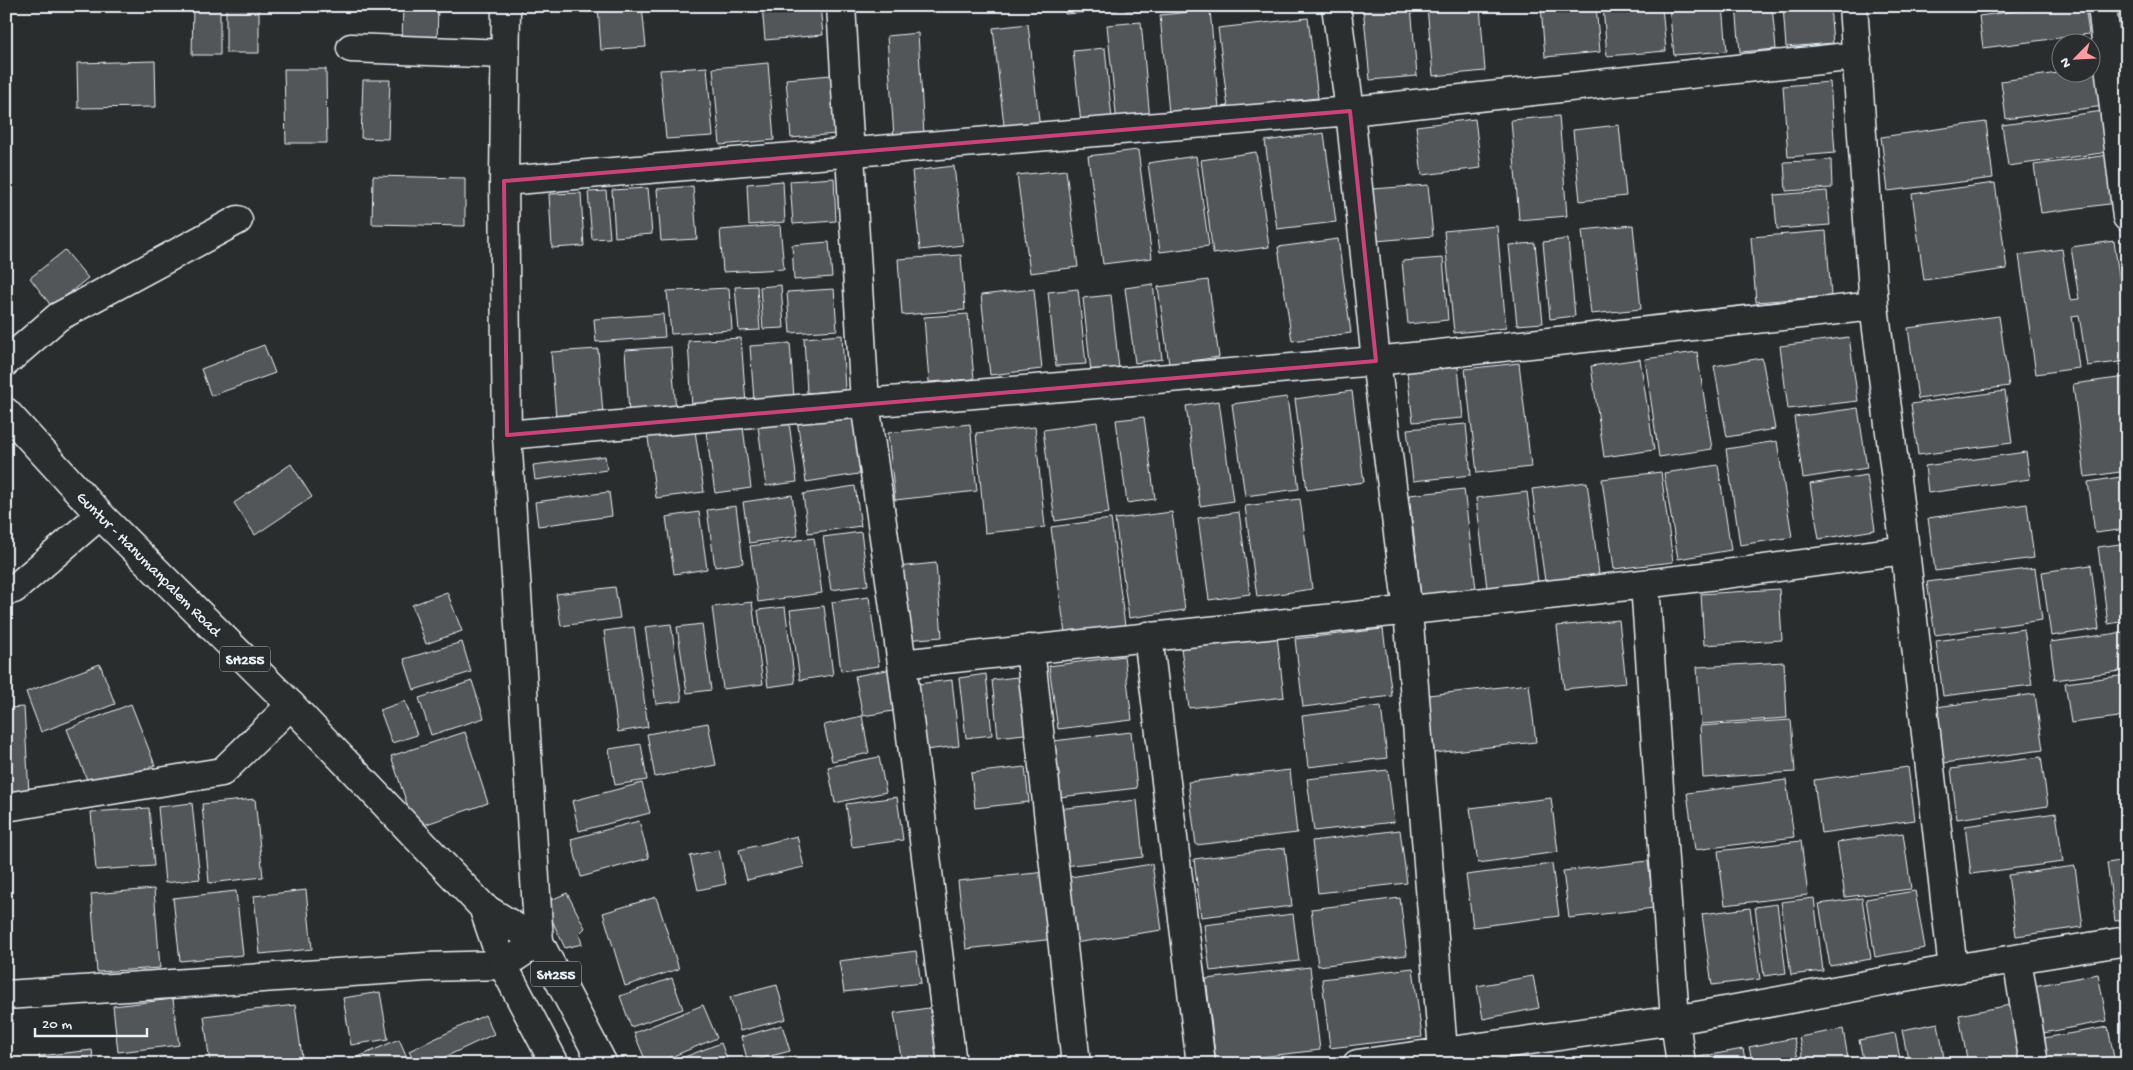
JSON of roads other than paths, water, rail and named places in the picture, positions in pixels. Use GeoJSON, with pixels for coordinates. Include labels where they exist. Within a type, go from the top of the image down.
{"type":"FeatureCollection","features":[{"type":"Feature","properties":{"kind":"street"},"geometry":{"type":"LineString","coordinates":[[6,995],[426,967],[503,965],[539,942],[507,436],[504,181],[506,6]]}},
{"type":"Feature","properties":{"kind":"street"},"geometry":{"type":"LineString","coordinates":[[841,6],[848,151],[865,403],[902,664],[952,1064]]}},
{"type":"Feature","properties":{"kind":"street"},"geometry":{"type":"LineString","coordinates":[[1336,6],[1350,111],[1376,360],[1408,611],[1443,1058]]}},
{"type":"Feature","properties":{"kind":"street"},"geometry":{"type":"LineString","coordinates":[[1852,6],[1874,306],[1905,550],[1953,969]]}},
{"type":"Feature","properties":{"kind":"street"},"geometry":{"type":"LineString","coordinates":[[2102,6],[2127,217]]}},
{"type":"Feature","properties":{"kind":"street"},"geometry":{"type":"LineString","coordinates":[[351,48],[505,54]]}},
{"type":"Feature","properties":{"kind":"street"},"geometry":{"type":"LineString","coordinates":[[504,181],[848,151],[1350,111],[1857,56]]}},
{"type":"Feature","properties":{"kind":"street"},"geometry":{"type":"LineString","coordinates":[[6,362],[58,317],[238,220]]}},
{"type":"Feature","properties":{"kind":"street"},"geometry":{"type":"LineString","coordinates":[[507,436],[865,403],[1376,360],[1874,306]]}},
{"type":"Feature","properties":{"kind":"street","name":"Guntur - Hanumanpalem Road"},"geometry":{"type":"LineString","coordinates":[[6,412],[100,515],[291,705],[483,907],[539,942],[604,1064]]}},
{"type":"Feature","properties":{"kind":"street"},"geometry":{"type":"LineString","coordinates":[[6,590],[14,589],[100,515]]}},
{"type":"Feature","properties":{"kind":"street"},"geometry":{"type":"LineString","coordinates":[[902,664],[1148,636],[1408,611],[1645,584],[1905,550]]}},
{"type":"Feature","properties":{"kind":"street"},"geometry":{"type":"LineString","coordinates":[[1645,584],[1675,1020],[1681,1064]]}},
{"type":"Feature","properties":{"kind":"street"},"geometry":{"type":"LineString","coordinates":[[1148,636],[1201,1064]]}},
{"type":"Feature","properties":{"kind":"street"},"geometry":{"type":"LineString","coordinates":[[1030,649],[1076,1064]]}},
{"type":"Feature","properties":{"kind":"street"},"geometry":{"type":"LineString","coordinates":[[6,807],[222,772],[291,705]]}},
{"type":"Feature","properties":{"kind":"street","name":"Guntur - Hanumanpalem Road"},"geometry":{"type":"LineString","coordinates":[[483,907],[503,965],[555,1064]]}},
{"type":"Feature","properties":{"kind":"street"},"geometry":{"type":"LineString","coordinates":[[1357,1064],[1443,1058],[1675,1020],[1953,969],[2127,941]]}},
{"type":"Feature","properties":{"kind":"street"},"geometry":{"type":"LineString","coordinates":[[2017,960],[2034,1064]]}}]}
